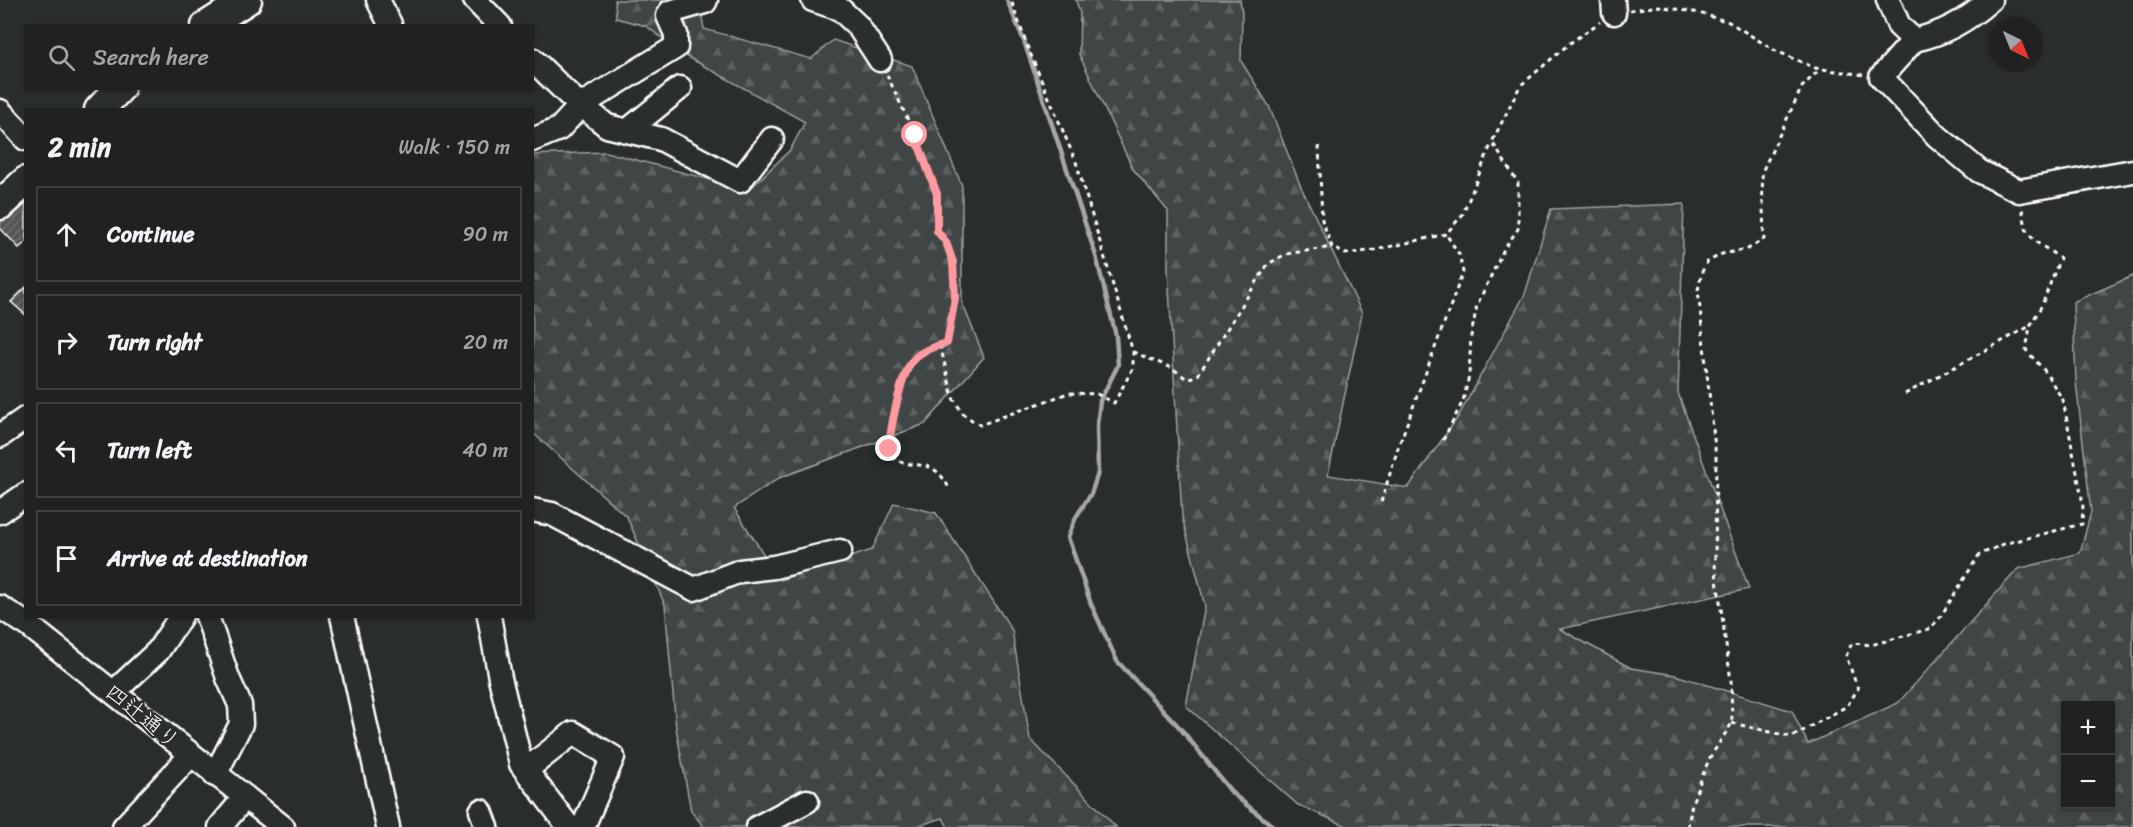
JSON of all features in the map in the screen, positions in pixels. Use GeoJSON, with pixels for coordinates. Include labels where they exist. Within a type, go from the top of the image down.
{"type":"FeatureCollection","features":[{"type":"Feature","properties":{"kind":"main road"},"geometry":{"type":"LineString","coordinates":[[209,24],[247,0]]}},
{"type":"Feature","properties":{"kind":"main road"},"geometry":{"type":"LineString","coordinates":[[101,108],[118,90]]}},
{"type":"Feature","properties":{"kind":"main road"},"geometry":{"type":"LineString","coordinates":[[0,205],[24,183]]}},
{"type":"Feature","properties":{"kind":"street"},"geometry":{"type":"LineString","coordinates":[[378,0],[390,24]]}},
{"type":"Feature","properties":{"kind":"street"},"geometry":{"type":"LineString","coordinates":[[475,0],[498,24]]}},
{"type":"Feature","properties":{"kind":"street"},"geometry":{"type":"LineString","coordinates":[[534,140],[559,129],[581,105],[676,47],[676,34],[668,16],[670,12],[706,0]]}},
{"type":"Feature","properties":{"kind":"street"},"geometry":{"type":"LineString","coordinates":[[813,0],[840,9],[858,26],[880,60]]}},
{"type":"Feature","properties":{"kind":"street"},"geometry":{"type":"LineString","coordinates":[[1888,0],[1899,26],[1914,40]]}},
{"type":"Feature","properties":{"kind":"street"},"geometry":{"type":"LineString","coordinates":[[1990,0],[1954,27],[1930,37],[1914,40],[1881,77],[1937,136],[1962,157],[1979,171],[2019,191],[2133,171]]}},
{"type":"Feature","properties":{"kind":"street"},"geometry":{"type":"LineString","coordinates":[[534,61],[570,96],[607,126],[662,140],[740,181],[772,139]]}},
{"type":"Feature","properties":{"kind":"street"},"geometry":{"type":"LineString","coordinates":[[627,131],[680,88]]}},
{"type":"Feature","properties":{"kind":"street"},"geometry":{"type":"LineString","coordinates":[[0,111],[24,137]]}},
{"type":"Feature","properties":{"kind":"street"},"geometry":{"type":"LineString","coordinates":[[0,436],[24,419]]}},
{"type":"Feature","properties":{"kind":"street"},"geometry":{"type":"LineString","coordinates":[[0,512],[24,495]]}},
{"type":"Feature","properties":{"kind":"street"},"geometry":{"type":"LineString","coordinates":[[534,510],[552,514],[694,589],[740,571],[774,567],[840,551]]}},
{"type":"Feature","properties":{"kind":"street","name":"四辻通り"},"geometry":{"type":"LineString","coordinates":[[0,607],[28,625],[114,692],[280,826]]}},
{"type":"Feature","properties":{"kind":"street"},"geometry":{"type":"LineString","coordinates":[[114,692],[158,651],[180,618]]}},
{"type":"Feature","properties":{"kind":"street"},"geometry":{"type":"LineString","coordinates":[[208,618],[228,678],[240,705],[241,724],[215,774]]}},
{"type":"Feature","properties":{"kind":"street"},"geometry":{"type":"LineString","coordinates":[[342,618],[388,827]]}},
{"type":"Feature","properties":{"kind":"street"},"geometry":{"type":"LineString","coordinates":[[489,618],[500,678],[521,764],[569,827]]}},
{"type":"Feature","properties":{"kind":"street"},"geometry":{"type":"LineString","coordinates":[[526,770],[573,733],[613,757],[583,827]]}},
{"type":"Feature","properties":{"kind":"street"},"geometry":{"type":"LineString","coordinates":[[124,827],[191,755]]}},
{"type":"Feature","properties":{"kind":"street"},"geometry":{"type":"LineString","coordinates":[[220,827],[245,797]]}},
{"type":"Feature","properties":{"kind":"street"},"geometry":{"type":"LineString","coordinates":[[758,827],[807,801]]}},
{"type":"Feature","properties":{"kind":"path"},"geometry":{"type":"LineString","coordinates":[[940,345],[953,398],[964,415],[980,425],[1068,393],[1097,394],[1114,404],[1133,368],[1133,352],[1076,162],[1028,48],[1011,0]]}},
{"type":"Feature","properties":{"kind":"path"},"geometry":{"type":"LineString","coordinates":[[1133,352],[1172,368],[1187,379],[1198,375],[1268,264],[1286,254],[1332,247],[1345,254],[1375,250],[1446,234],[1463,214],[1492,142],[1520,86],[1614,6],[1659,6],[1699,13],[1729,22],[1774,50],[1820,69],[1881,77]]}},
{"type":"Feature","properties":{"kind":"path"},"geometry":{"type":"LineString","coordinates":[[880,60],[915,135],[937,194],[937,231],[946,242],[953,262],[955,298],[947,343],[922,352],[908,367],[890,431],[889,449],[891,458],[899,462],[929,466],[938,473],[949,488]]}},
{"type":"Feature","properties":{"kind":"path"},"geometry":{"type":"LineString","coordinates":[[1688,827],[1692,803],[1709,759],[1732,723],[1731,681],[1715,566],[1716,457],[1698,290],[1707,262],[1722,254],[1748,249],[1764,239],[1762,172],[1803,87],[1820,69]]}},
{"type":"Feature","properties":{"kind":"path"},"geometry":{"type":"LineString","coordinates":[[1443,440],[1463,401],[1469,376],[1471,336],[1477,305],[1504,249],[1518,229],[1518,183],[1492,142]]}},
{"type":"Feature","properties":{"kind":"path"},"geometry":{"type":"LineString","coordinates":[[1319,146],[1322,220],[1332,247]]}},
{"type":"Feature","properties":{"kind":"path"},"geometry":{"type":"LineString","coordinates":[[1732,723],[1792,737],[1847,706],[1858,689],[1846,656],[1852,643],[1871,645],[1929,629],[1939,619],[1978,555],[2004,544],[2082,524],[2083,504],[2063,400],[2044,370],[2026,350],[2030,326],[2042,305],[2060,258],[2036,242],[2027,232],[2019,191]]}},
{"type":"Feature","properties":{"kind":"path"},"geometry":{"type":"LineString","coordinates":[[1381,502],[1399,446],[1463,272],[1460,254],[1446,234]]}},
{"type":"Feature","properties":{"kind":"path"},"geometry":{"type":"LineString","coordinates":[[1905,394],[2030,326]]}},
{"type":"Feature","properties":{"kind":"green space"},"geometry":{"type":"Polygon","coordinates":[[[615,0],[699,0],[704,29],[811,59],[833,40],[912,66],[962,186],[962,302],[984,357],[925,424],[779,478],[734,508],[780,580],[872,550],[894,503],[936,513],[1012,630],[1030,739],[1116,827],[948,827],[943,818],[914,827],[704,827],[691,811],[676,728],[665,605],[627,517],[534,434],[534,155],[606,152],[749,190],[790,150],[805,122],[686,56],[646,26],[616,18],[615,0]]]}},
{"type":"Feature","properties":{"kind":"green space"},"geometry":{"type":"Polygon","coordinates":[[[1076,0],[1240,0],[1241,61],[1269,106],[1301,187],[1362,313],[1328,475],[1408,488],[1458,417],[1525,294],[1551,209],[1684,204],[1678,393],[1749,589],[1560,629],[1631,668],[1675,675],[1792,711],[1808,744],[1898,703],[2018,569],[2080,553],[2091,512],[2076,382],[2073,302],[2133,276],[2133,827],[1349,827],[1298,805],[1186,706],[1205,606],[1182,517],[1168,270],[1168,211],[1133,169],[1079,54],[1080,13],[1076,0]]]}},
{"type":"Feature","properties":{"kind":"building"},"geometry":{"type":"Polygon","coordinates":[[[24,206],[24,244],[19,248],[0,228],[0,221],[11,217],[24,206]]]}},
{"type":"Feature","properties":{"kind":"building"},"geometry":{"type":"Polygon","coordinates":[[[24,289],[24,313],[11,302],[24,289]]]}},
{"type":"Feature","properties":{"kind":"waterway"},"geometry":{"type":"LineString","coordinates":[[1007,0],[1024,41],[1096,256],[1116,336],[1118,365],[1100,401],[1097,425],[1098,473],[1091,494],[1076,517],[1068,537],[1091,604],[1117,661],[1181,729],[1233,794],[1274,827]]}},
{"type":"Feature","properties":{"kind":"route"},"geometry":{"type":"LineString","coordinates":[[889,449],[890,431],[908,367],[922,352],[947,343],[955,298],[953,262],[946,242],[937,231],[937,194],[915,135]]}}]}
